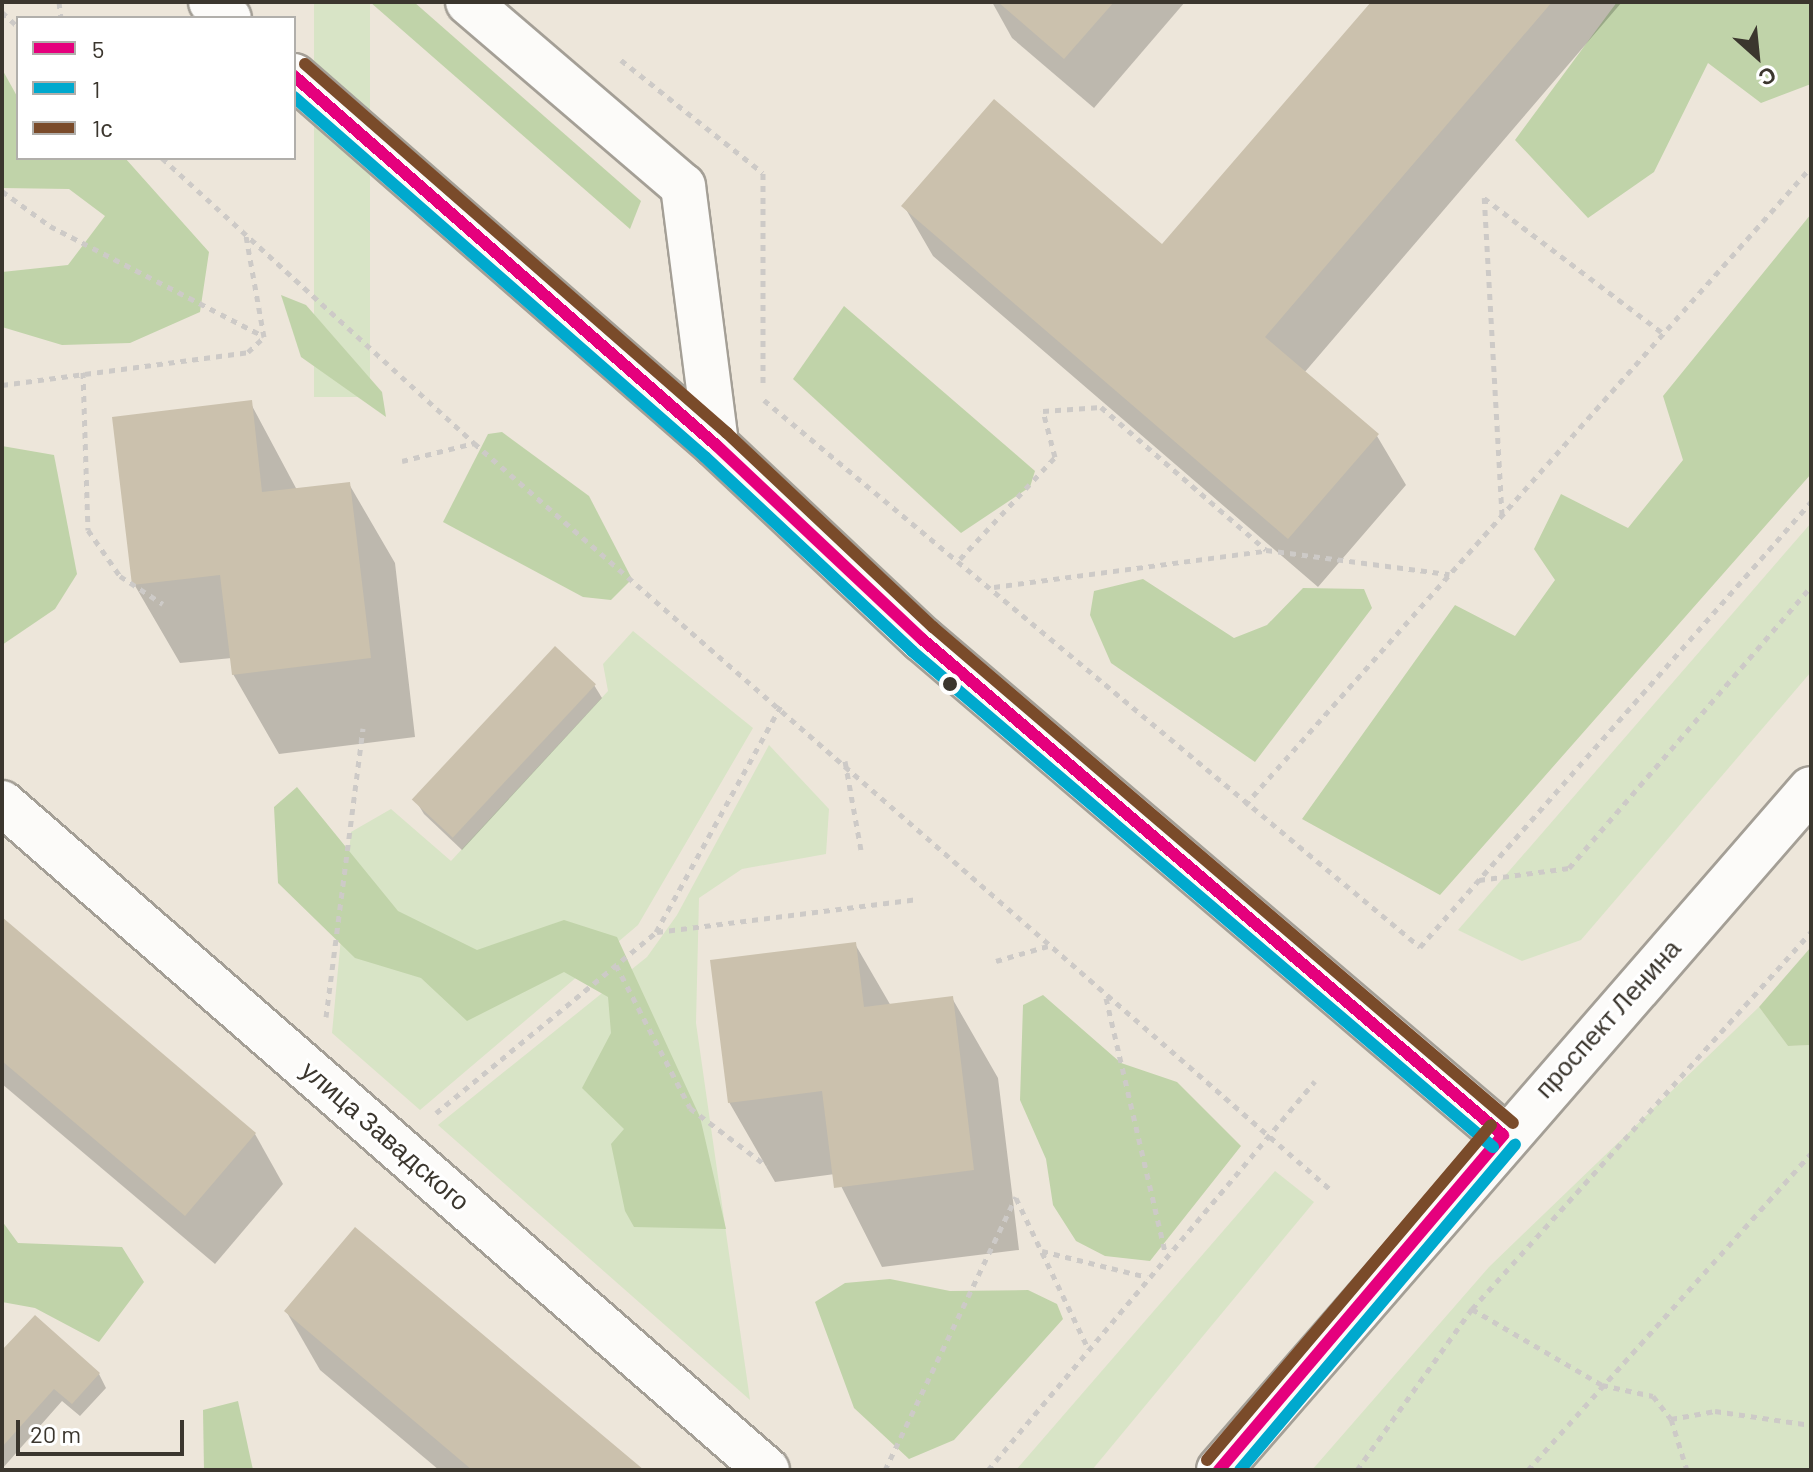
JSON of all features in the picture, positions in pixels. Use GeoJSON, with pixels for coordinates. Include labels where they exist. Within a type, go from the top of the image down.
{"type":"FeatureCollection","features":[{"type":"Feature","properties":{"kind":"main road"},"geometry":{"type":"LineString","coordinates":[[211,2],[227,16]]}},
{"type":"Feature","properties":{"kind":"main road"},"geometry":{"type":"LineString","coordinates":[[468,2],[683,186],[716,445]]}},
{"type":"Feature","properties":{"kind":"main road"},"geometry":{"type":"LineString","coordinates":[[296,78],[716,445],[922,639],[1503,1135]]}},
{"type":"Feature","properties":{"kind":"main road","name":"проспект Ленина"},"geometry":{"type":"LineString","coordinates":[[1219,1470],[1503,1135],[1811,789]]}},
{"type":"Feature","properties":{"kind":"main road","name":"улица Завадского"},"geometry":{"type":"LineString","coordinates":[[2,803],[767,1470]]}},
{"type":"Feature","properties":{"kind":"path"},"geometry":{"type":"LineString","coordinates":[[608,50],[763,173],[764,400],[994,587],[1245,805],[1420,947],[1811,502]]}},
{"type":"Feature","properties":{"kind":"path"},"geometry":{"type":"LineString","coordinates":[[164,160],[474,443],[845,760],[1105,997],[1266,1131],[1331,1190]]}},
{"type":"Feature","properties":{"kind":"path"},"geometry":{"type":"LineString","coordinates":[[1245,805],[1811,167]]}},
{"type":"Feature","properties":{"kind":"path"},"geometry":{"type":"LineString","coordinates":[[2,191],[50,226],[264,337]]}},
{"type":"Feature","properties":{"kind":"path"},"geometry":{"type":"LineString","coordinates":[[1502,515],[1484,198],[1664,334]]}},
{"type":"Feature","properties":{"kind":"path"},"geometry":{"type":"LineString","coordinates":[[246,235],[264,337]]}},
{"type":"Feature","properties":{"kind":"path"},"geometry":{"type":"LineString","coordinates":[[2,385],[248,352],[264,337]]}},
{"type":"Feature","properties":{"kind":"path"},"geometry":{"type":"LineString","coordinates":[[83,372],[88,530],[120,576],[163,604]]}},
{"type":"Feature","properties":{"kind":"path"},"geometry":{"type":"LineString","coordinates":[[960,559],[1055,457],[1043,411],[1101,407],[1266,550]]}},
{"type":"Feature","properties":{"kind":"path"},"geometry":{"type":"LineString","coordinates":[[402,461],[474,443]]}},
{"type":"Feature","properties":{"kind":"path"},"geometry":{"type":"LineString","coordinates":[[994,587],[1266,550],[1450,574]]}},
{"type":"Feature","properties":{"kind":"path"},"geometry":{"type":"LineString","coordinates":[[1479,880],[1569,868],[1811,587]]}},
{"type":"Feature","properties":{"kind":"path"},"geometry":{"type":"LineString","coordinates":[[430,1118],[656,932],[781,706]]}},
{"type":"Feature","properties":{"kind":"path"},"geometry":{"type":"LineString","coordinates":[[324,1031],[363,728]]}},
{"type":"Feature","properties":{"kind":"path"},"geometry":{"type":"LineString","coordinates":[[845,760],[861,850]]}},
{"type":"Feature","properties":{"kind":"path"},"geometry":{"type":"LineString","coordinates":[[656,932],[918,899]]}},
{"type":"Feature","properties":{"kind":"path"},"geometry":{"type":"LineString","coordinates":[[1357,1470],[1472,1309],[1811,932]]}},
{"type":"Feature","properties":{"kind":"path"},"geometry":{"type":"LineString","coordinates":[[996,961],[1049,945]]}},
{"type":"Feature","properties":{"kind":"path"},"geometry":{"type":"LineString","coordinates":[[616,965],[690,1108],[767,1166]]}},
{"type":"Feature","properties":{"kind":"path"},"geometry":{"type":"LineString","coordinates":[[1105,997],[1166,1255]]}},
{"type":"Feature","properties":{"kind":"path"},"geometry":{"type":"LineString","coordinates":[[988,1470],[1266,1131],[1315,1081]]}},
{"type":"Feature","properties":{"kind":"path"},"geometry":{"type":"LineString","coordinates":[[1528,1470],[1811,1154]]}},
{"type":"Feature","properties":{"kind":"path"},"geometry":{"type":"LineString","coordinates":[[885,1470],[1016,1197],[1088,1349]]}},
{"type":"Feature","properties":{"kind":"path"},"geometry":{"type":"LineString","coordinates":[[1041,1251],[1147,1277]]}},
{"type":"Feature","properties":{"kind":"path"},"geometry":{"type":"LineString","coordinates":[[1472,1309],[1602,1385],[1653,1396],[1671,1419],[1687,1470]]}},
{"type":"Feature","properties":{"kind":"path"},"geometry":{"type":"LineString","coordinates":[[1671,1419],[1715,1411],[1811,1425]]}},
{"type":"Feature","properties":{"kind":"green space"},"geometry":{"type":"Polygon","coordinates":[[[314,2],[370,2],[370,397],[314,397],[314,2]]]}},
{"type":"Feature","properties":{"kind":"green space"},"geometry":{"type":"Polygon","coordinates":[[[370,2],[414,2],[641,201],[630,229],[370,2]]]}},
{"type":"Feature","properties":{"kind":"green space"},"geometry":{"type":"Polygon","coordinates":[[[1617,2],[1811,2],[1811,84],[1761,103],[1708,63],[1654,172],[1588,218],[1515,140],[1617,2]]]}},
{"type":"Feature","properties":{"kind":"green space"},"geometry":{"type":"Polygon","coordinates":[[[2,69],[16,94],[16,160],[127,160],[209,252],[200,312],[130,343],[62,345],[2,327],[2,272],[68,265],[105,216],[69,189],[2,188],[2,69]]]}},
{"type":"Feature","properties":{"kind":"green space"},"geometry":{"type":"Polygon","coordinates":[[[1811,214],[1811,474],[1440,895],[1302,819],[1455,605],[1515,636],[1555,580],[1534,549],[1561,494],[1628,528],[1683,460],[1663,396],[1811,214]]]}},
{"type":"Feature","properties":{"kind":"green space"},"geometry":{"type":"Polygon","coordinates":[[[281,295],[306,305],[382,392],[386,417],[301,357],[281,295]]]}},
{"type":"Feature","properties":{"kind":"green space"},"geometry":{"type":"Polygon","coordinates":[[[844,306],[1035,471],[1030,487],[961,533],[793,379],[844,306]]]}},
{"type":"Feature","properties":{"kind":"green space"},"geometry":{"type":"Polygon","coordinates":[[[502,432],[589,496],[632,579],[611,600],[583,597],[443,522],[488,434],[502,432]]]}},
{"type":"Feature","properties":{"kind":"green space"},"geometry":{"type":"Polygon","coordinates":[[[2,446],[54,455],[77,574],[55,609],[2,645],[2,446]]]}},
{"type":"Feature","properties":{"kind":"green space"},"geometry":{"type":"Polygon","coordinates":[[[1811,523],[1811,672],[1581,940],[1522,961],[1458,930],[1811,523]]]}},
{"type":"Feature","properties":{"kind":"green space"},"geometry":{"type":"Polygon","coordinates":[[[1143,579],[1234,638],[1267,625],[1303,588],[1364,589],[1372,608],[1255,762],[1111,663],[1090,615],[1094,591],[1143,579]]]}},
{"type":"Feature","properties":{"kind":"green space"},"geometry":{"type":"Polygon","coordinates":[[[633,631],[753,728],[638,925],[420,1110],[332,1033],[351,832],[391,809],[451,861],[608,691],[603,664],[633,631]]]}},
{"type":"Feature","properties":{"kind":"green space"},"geometry":{"type":"Polygon","coordinates":[[[769,745],[829,809],[826,854],[742,869],[699,898],[696,1023],[750,1400],[438,1125],[647,957],[677,915],[769,745]]]}},
{"type":"Feature","properties":{"kind":"green space"},"geometry":{"type":"Polygon","coordinates":[[[297,787],[398,911],[477,950],[564,920],[617,937],[700,1117],[726,1229],[634,1227],[625,1211],[611,1144],[624,1129],[582,1088],[611,1033],[608,997],[564,972],[467,1021],[421,978],[355,958],[278,883],[274,807],[297,787]]]}},
{"type":"Feature","properties":{"kind":"green space"},"geometry":{"type":"Polygon","coordinates":[[[1811,947],[1811,1045],[1788,1046],[1759,1007],[1811,947]]]}},
{"type":"Feature","properties":{"kind":"green space"},"geometry":{"type":"Polygon","coordinates":[[[1043,995],[1121,1063],[1177,1082],[1241,1146],[1150,1261],[1105,1256],[1076,1241],[1053,1205],[1046,1159],[1020,1100],[1023,1005],[1043,995]]]}},
{"type":"Feature","properties":{"kind":"green space"},"geometry":{"type":"Polygon","coordinates":[[[1759,1007],[1788,1046],[1811,1045],[1811,1470],[1312,1470],[1489,1267],[1759,1007]]]}},
{"type":"Feature","properties":{"kind":"green space"},"geometry":{"type":"Polygon","coordinates":[[[1275,1171],[1314,1202],[1092,1470],[1016,1470],[1275,1171]]]}},
{"type":"Feature","properties":{"kind":"green space"},"geometry":{"type":"Polygon","coordinates":[[[2,1221],[18,1243],[122,1247],[144,1282],[99,1342],[35,1308],[2,1302],[2,1221]]]}},
{"type":"Feature","properties":{"kind":"green space"},"geometry":{"type":"Polygon","coordinates":[[[890,1279],[950,1291],[1028,1290],[1057,1304],[1063,1319],[954,1440],[909,1459],[854,1408],[815,1302],[845,1283],[890,1279]]]}},
{"type":"Feature","properties":{"kind":"green space"},"geometry":{"type":"Polygon","coordinates":[[[238,1401],[253,1470],[204,1470],[203,1410],[238,1401]]]}},
{"type":"Feature","properties":{"kind":"building"},"geometry":{"type":"Polygon","coordinates":[[[998,2],[1114,2],[1064,59],[998,2]]]}},
{"type":"Feature","properties":{"kind":"building"},"geometry":{"type":"Polygon","coordinates":[[[1371,2],[1552,2],[1265,337],[1379,434],[1288,539],[901,206],[994,99],[1162,244],[1371,2]]]}},
{"type":"Feature","properties":{"kind":"building"},"geometry":{"type":"Polygon","coordinates":[[[252,400],[262,492],[350,482],[371,658],[232,675],[220,575],[132,585],[112,417],[252,400]]]}},
{"type":"Feature","properties":{"kind":"building"},"geometry":{"type":"Polygon","coordinates":[[[555,646],[596,684],[453,838],[412,800],[555,646]]]}},
{"type":"Feature","properties":{"kind":"building"},"geometry":{"type":"Polygon","coordinates":[[[2,917],[256,1133],[185,1216],[2,1061],[2,917]]]}},
{"type":"Feature","properties":{"kind":"building"},"geometry":{"type":"Polygon","coordinates":[[[856,942],[864,1007],[953,996],[974,1170],[834,1188],[822,1091],[728,1103],[710,960],[856,942]]]}},
{"type":"Feature","properties":{"kind":"building"},"geometry":{"type":"Polygon","coordinates":[[[355,1227],[644,1470],[472,1470],[284,1311],[355,1227]]]}},
{"type":"Feature","properties":{"kind":"building"},"geometry":{"type":"Polygon","coordinates":[[[35,1315],[100,1373],[72,1404],[54,1389],[2,1447],[2,1350],[35,1315]]]}},
{"type":"Feature","properties":{"kind":"transit line","name":"1с"},"geometry":{"type":"LineString","coordinates":[[305,64],[727,433],[933,627],[1513,1123]]}},
{"type":"Feature","properties":{"kind":"transit line","name":"5"},"geometry":{"type":"LineString","coordinates":[[296,78],[716,445],[922,639],[1503,1135]]}},
{"type":"Feature","properties":{"kind":"transit line","name":"1"},"geometry":{"type":"LineString","coordinates":[[296,99],[705,457],[912,651],[1493,1147]]}},
{"type":"Feature","properties":{"kind":"transit line","name":"1с"},"geometry":{"type":"LineString","coordinates":[[1207,1460],[1491,1125]]}},
{"type":"Feature","properties":{"kind":"transit line","name":"5"},"geometry":{"type":"LineString","coordinates":[[1219,1470],[1503,1135]]}},
{"type":"Feature","properties":{"kind":"transit line","name":"1"},"geometry":{"type":"LineString","coordinates":[[1240,1470],[1515,1145]]}}]}
